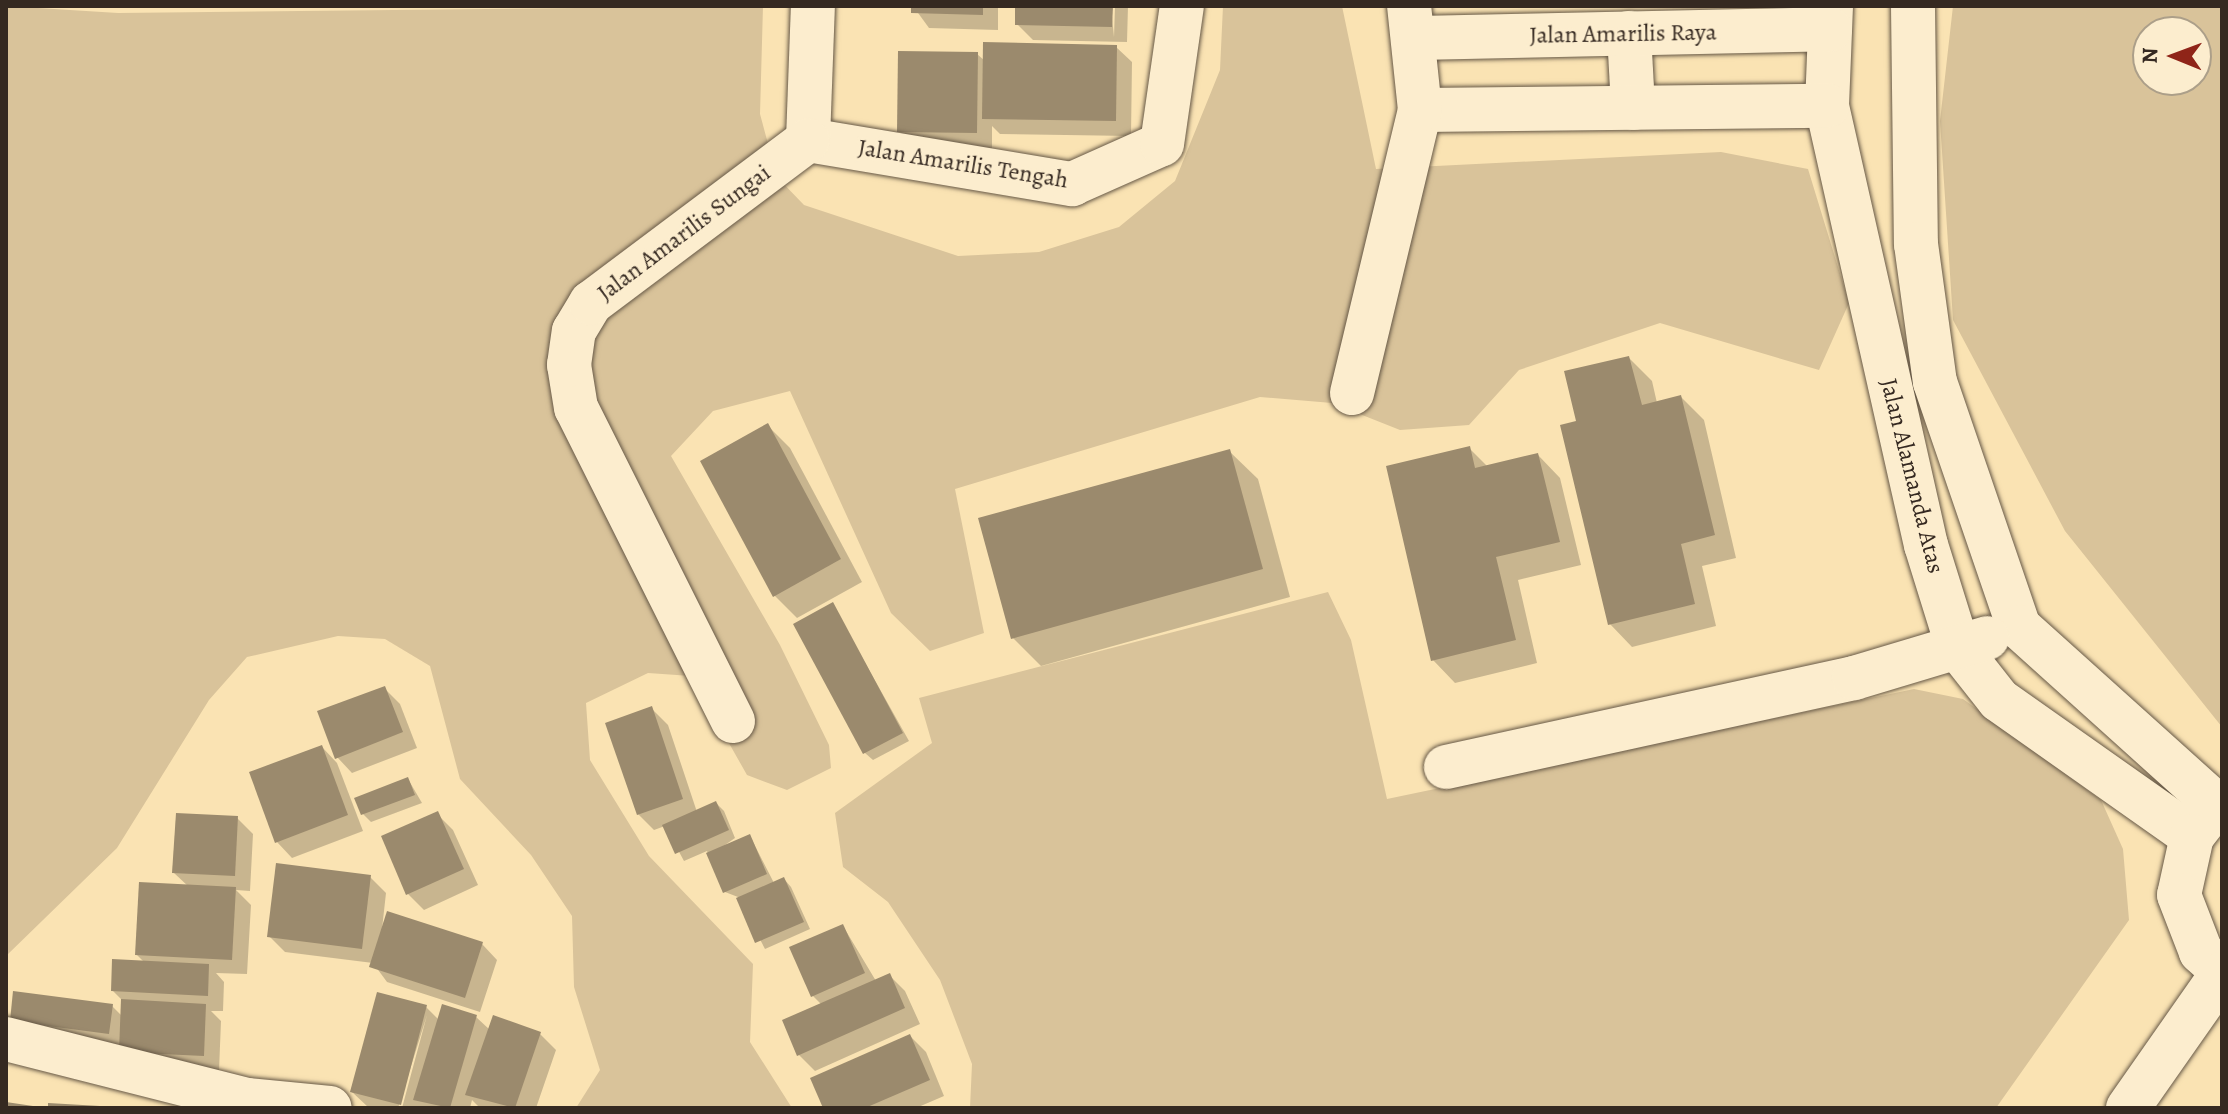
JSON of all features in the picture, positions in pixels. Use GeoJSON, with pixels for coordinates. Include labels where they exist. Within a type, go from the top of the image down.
{"type":"FeatureCollection","features":[{"type":"Feature","properties":{"kind":"street"},"geometry":{"type":"LineString","coordinates":[[808,140],[813,6]]}},
{"type":"Feature","properties":{"kind":"street","name":"Jalan Amarilis Tengah"},"geometry":{"type":"LineString","coordinates":[[808,140],[1072,184],[1162,144],[1182,6]]}},
{"type":"Feature","properties":{"kind":"street","name":"Jalan Alamanda Atas"},"geometry":{"type":"LineString","coordinates":[[1913,6],[1916,244],[1935,382],[2019,627],[2210,814]]}},
{"type":"Feature","properties":{"kind":"street","name":"Jalan Alamanda Atas"},"geometry":{"type":"LineString","coordinates":[[1830,18],[1827,106],[1926,545],[1958,648],[1999,700],[2210,814]]}},
{"type":"Feature","properties":{"kind":"street","name":"Jalan Amarilis Raya"},"geometry":{"type":"LineString","coordinates":[[1352,393],[1420,110],[1412,22],[1629,33],[1830,18]]}},
{"type":"Feature","properties":{"kind":"street"},"geometry":{"type":"LineString","coordinates":[[1629,33],[1633,108]]}},
{"type":"Feature","properties":{"kind":"street"},"geometry":{"type":"LineString","coordinates":[[1420,110],[1827,106]]}},
{"type":"Feature","properties":{"kind":"street","name":"Jalan Amarilis Sungai"},"geometry":{"type":"LineString","coordinates":[[733,721],[576,408],[569,365],[574,331],[591,303],[808,140]]}},
{"type":"Feature","properties":{"kind":"street"},"geometry":{"type":"LineString","coordinates":[[1446,767],[1958,648],[2019,627]]}},
{"type":"Feature","properties":{"kind":"street"},"geometry":{"type":"LineString","coordinates":[[2128,1108],[2222,973],[2201,952],[2179,895],[2210,814]]}},
{"type":"Feature","properties":{"kind":"street"},"geometry":{"type":"LineString","coordinates":[[6,1039],[246,1104],[330,1108]]}},
{"type":"Feature","properties":{"kind":"shaded area"},"geometry":{"type":"Polygon","coordinates":[[[6,6],[118,13],[763,6],[760,114],[777,177],[804,205],[958,256],[1039,252],[1119,227],[1175,181],[1220,70],[1223,6],[1342,6],[1376,169],[1721,152],[1808,169],[1849,303],[1819,370],[1660,323],[1519,370],[1469,425],[1400,430],[1332,403],[1260,397],[955,489],[984,633],[930,651],[891,613],[790,391],[713,411],[671,456],[780,645],[829,745],[831,768],[787,790],[747,775],[691,676],[648,673],[586,703],[590,760],[649,856],[753,964],[750,1042],[792,1108],[576,1108],[600,1070],[574,987],[572,916],[531,855],[460,779],[430,666],[385,639],[338,636],[247,657],[209,700],[117,848],[6,956],[6,6]]]}},
{"type":"Feature","properties":{"kind":"shaded area"},"geometry":{"type":"Polygon","coordinates":[[[1953,6],[2222,6],[2222,727],[2065,531],[1953,320],[1940,121],[1953,6]]]}},
{"type":"Feature","properties":{"kind":"shaded area"},"geometry":{"type":"Polygon","coordinates":[[[1328,592],[1351,640],[1387,799],[1914,689],[1963,699],[2101,800],[2123,849],[2129,920],[1996,1108],[970,1108],[972,1064],[940,980],[888,902],[843,867],[835,813],[932,743],[919,698],[1328,592]]]}},
{"type":"Feature","properties":{"kind":"building"},"geometry":{"type":"Polygon","coordinates":[[[911,6],[983,6],[983,15],[911,13],[911,6]]]}},
{"type":"Feature","properties":{"kind":"building"},"geometry":{"type":"Polygon","coordinates":[[[1015,6],[1113,6],[1112,27],[1015,25],[1015,6]]]}},
{"type":"Feature","properties":{"kind":"building"},"geometry":{"type":"Polygon","coordinates":[[[983,42],[1117,45],[1116,121],[982,119],[983,42]]]}},
{"type":"Feature","properties":{"kind":"building"},"geometry":{"type":"Polygon","coordinates":[[[898,51],[978,52],[977,133],[897,132],[898,51]]]}},
{"type":"Feature","properties":{"kind":"building"},"geometry":{"type":"Polygon","coordinates":[[[1629,356],[1642,405],[1681,395],[1715,535],[1681,544],[1695,604],[1608,625],[1560,425],[1576,421],[1564,371],[1629,356]]]}},
{"type":"Feature","properties":{"kind":"building"},"geometry":{"type":"Polygon","coordinates":[[[768,423],[841,559],[773,597],[700,461],[768,423]]]}},
{"type":"Feature","properties":{"kind":"building"},"geometry":{"type":"Polygon","coordinates":[[[1470,446],[1475,468],[1538,453],[1560,542],[1496,557],[1516,640],[1431,661],[1386,466],[1470,446]]]}},
{"type":"Feature","properties":{"kind":"building"},"geometry":{"type":"Polygon","coordinates":[[[1230,449],[1263,569],[1011,639],[978,518],[1230,449]]]}},
{"type":"Feature","properties":{"kind":"building"},"geometry":{"type":"Polygon","coordinates":[[[833,602],[903,733],[863,754],[793,624],[833,602]]]}},
{"type":"Feature","properties":{"kind":"building"},"geometry":{"type":"Polygon","coordinates":[[[385,686],[403,732],[335,759],[317,711],[385,686]]]}},
{"type":"Feature","properties":{"kind":"building"},"geometry":{"type":"Polygon","coordinates":[[[652,706],[683,799],[637,815],[605,723],[652,706]]]}},
{"type":"Feature","properties":{"kind":"building"},"geometry":{"type":"Polygon","coordinates":[[[322,745],[348,815],[275,843],[249,772],[322,745]]]}},
{"type":"Feature","properties":{"kind":"building"},"geometry":{"type":"Polygon","coordinates":[[[408,777],[415,795],[361,815],[354,798],[408,777]]]}},
{"type":"Feature","properties":{"kind":"building"},"geometry":{"type":"Polygon","coordinates":[[[716,801],[729,830],[675,854],[662,825],[716,801]]]}},
{"type":"Feature","properties":{"kind":"building"},"geometry":{"type":"Polygon","coordinates":[[[438,811],[464,869],[406,895],[381,836],[438,811]]]}},
{"type":"Feature","properties":{"kind":"building"},"geometry":{"type":"Polygon","coordinates":[[[176,813],[238,816],[235,876],[172,873],[176,813]]]}},
{"type":"Feature","properties":{"kind":"building"},"geometry":{"type":"Polygon","coordinates":[[[750,834],[767,874],[723,893],[706,853],[750,834]]]}},
{"type":"Feature","properties":{"kind":"building"},"geometry":{"type":"Polygon","coordinates":[[[276,863],[371,875],[362,949],[267,937],[276,863]]]}},
{"type":"Feature","properties":{"kind":"building"},"geometry":{"type":"Polygon","coordinates":[[[784,877],[804,922],[755,943],[736,898],[784,877]]]}},
{"type":"Feature","properties":{"kind":"building"},"geometry":{"type":"Polygon","coordinates":[[[139,882],[236,887],[232,960],[135,955],[139,882]]]}},
{"type":"Feature","properties":{"kind":"building"},"geometry":{"type":"Polygon","coordinates":[[[387,911],[483,942],[465,998],[369,967],[387,911]]]}},
{"type":"Feature","properties":{"kind":"building"},"geometry":{"type":"Polygon","coordinates":[[[843,924],[865,973],[811,997],[789,947],[843,924]]]}},
{"type":"Feature","properties":{"kind":"building"},"geometry":{"type":"Polygon","coordinates":[[[112,959],[209,964],[208,996],[111,991],[112,959]]]}},
{"type":"Feature","properties":{"kind":"building"},"geometry":{"type":"Polygon","coordinates":[[[890,973],[905,1008],[797,1056],[782,1020],[890,973]]]}},
{"type":"Feature","properties":{"kind":"building"},"geometry":{"type":"Polygon","coordinates":[[[13,991],[113,1004],[109,1034],[10,1021],[13,991]]]}},
{"type":"Feature","properties":{"kind":"building"},"geometry":{"type":"Polygon","coordinates":[[[377,992],[427,1005],[401,1105],[350,1092],[377,992]]]}},
{"type":"Feature","properties":{"kind":"building"},"geometry":{"type":"Polygon","coordinates":[[[121,999],[206,1004],[204,1056],[119,1052],[121,999]]]}},
{"type":"Feature","properties":{"kind":"building"},"geometry":{"type":"Polygon","coordinates":[[[442,1004],[477,1015],[450,1108],[413,1100],[442,1004]]]}},
{"type":"Feature","properties":{"kind":"building"},"geometry":{"type":"Polygon","coordinates":[[[493,1015],[541,1032],[515,1108],[465,1095],[493,1015]]]}},
{"type":"Feature","properties":{"kind":"building"},"geometry":{"type":"Polygon","coordinates":[[[910,1034],[930,1080],[865,1108],[823,1108],[810,1078],[910,1034]]]}},
{"type":"Feature","properties":{"kind":"building"},"geometry":{"type":"Polygon","coordinates":[[[6,1102],[33,1106],[33,1108],[6,1108],[6,1102]]]}},
{"type":"Feature","properties":{"kind":"building"},"geometry":{"type":"Polygon","coordinates":[[[48,1103],[100,1106],[100,1108],[48,1108],[48,1103]]]}}]}
